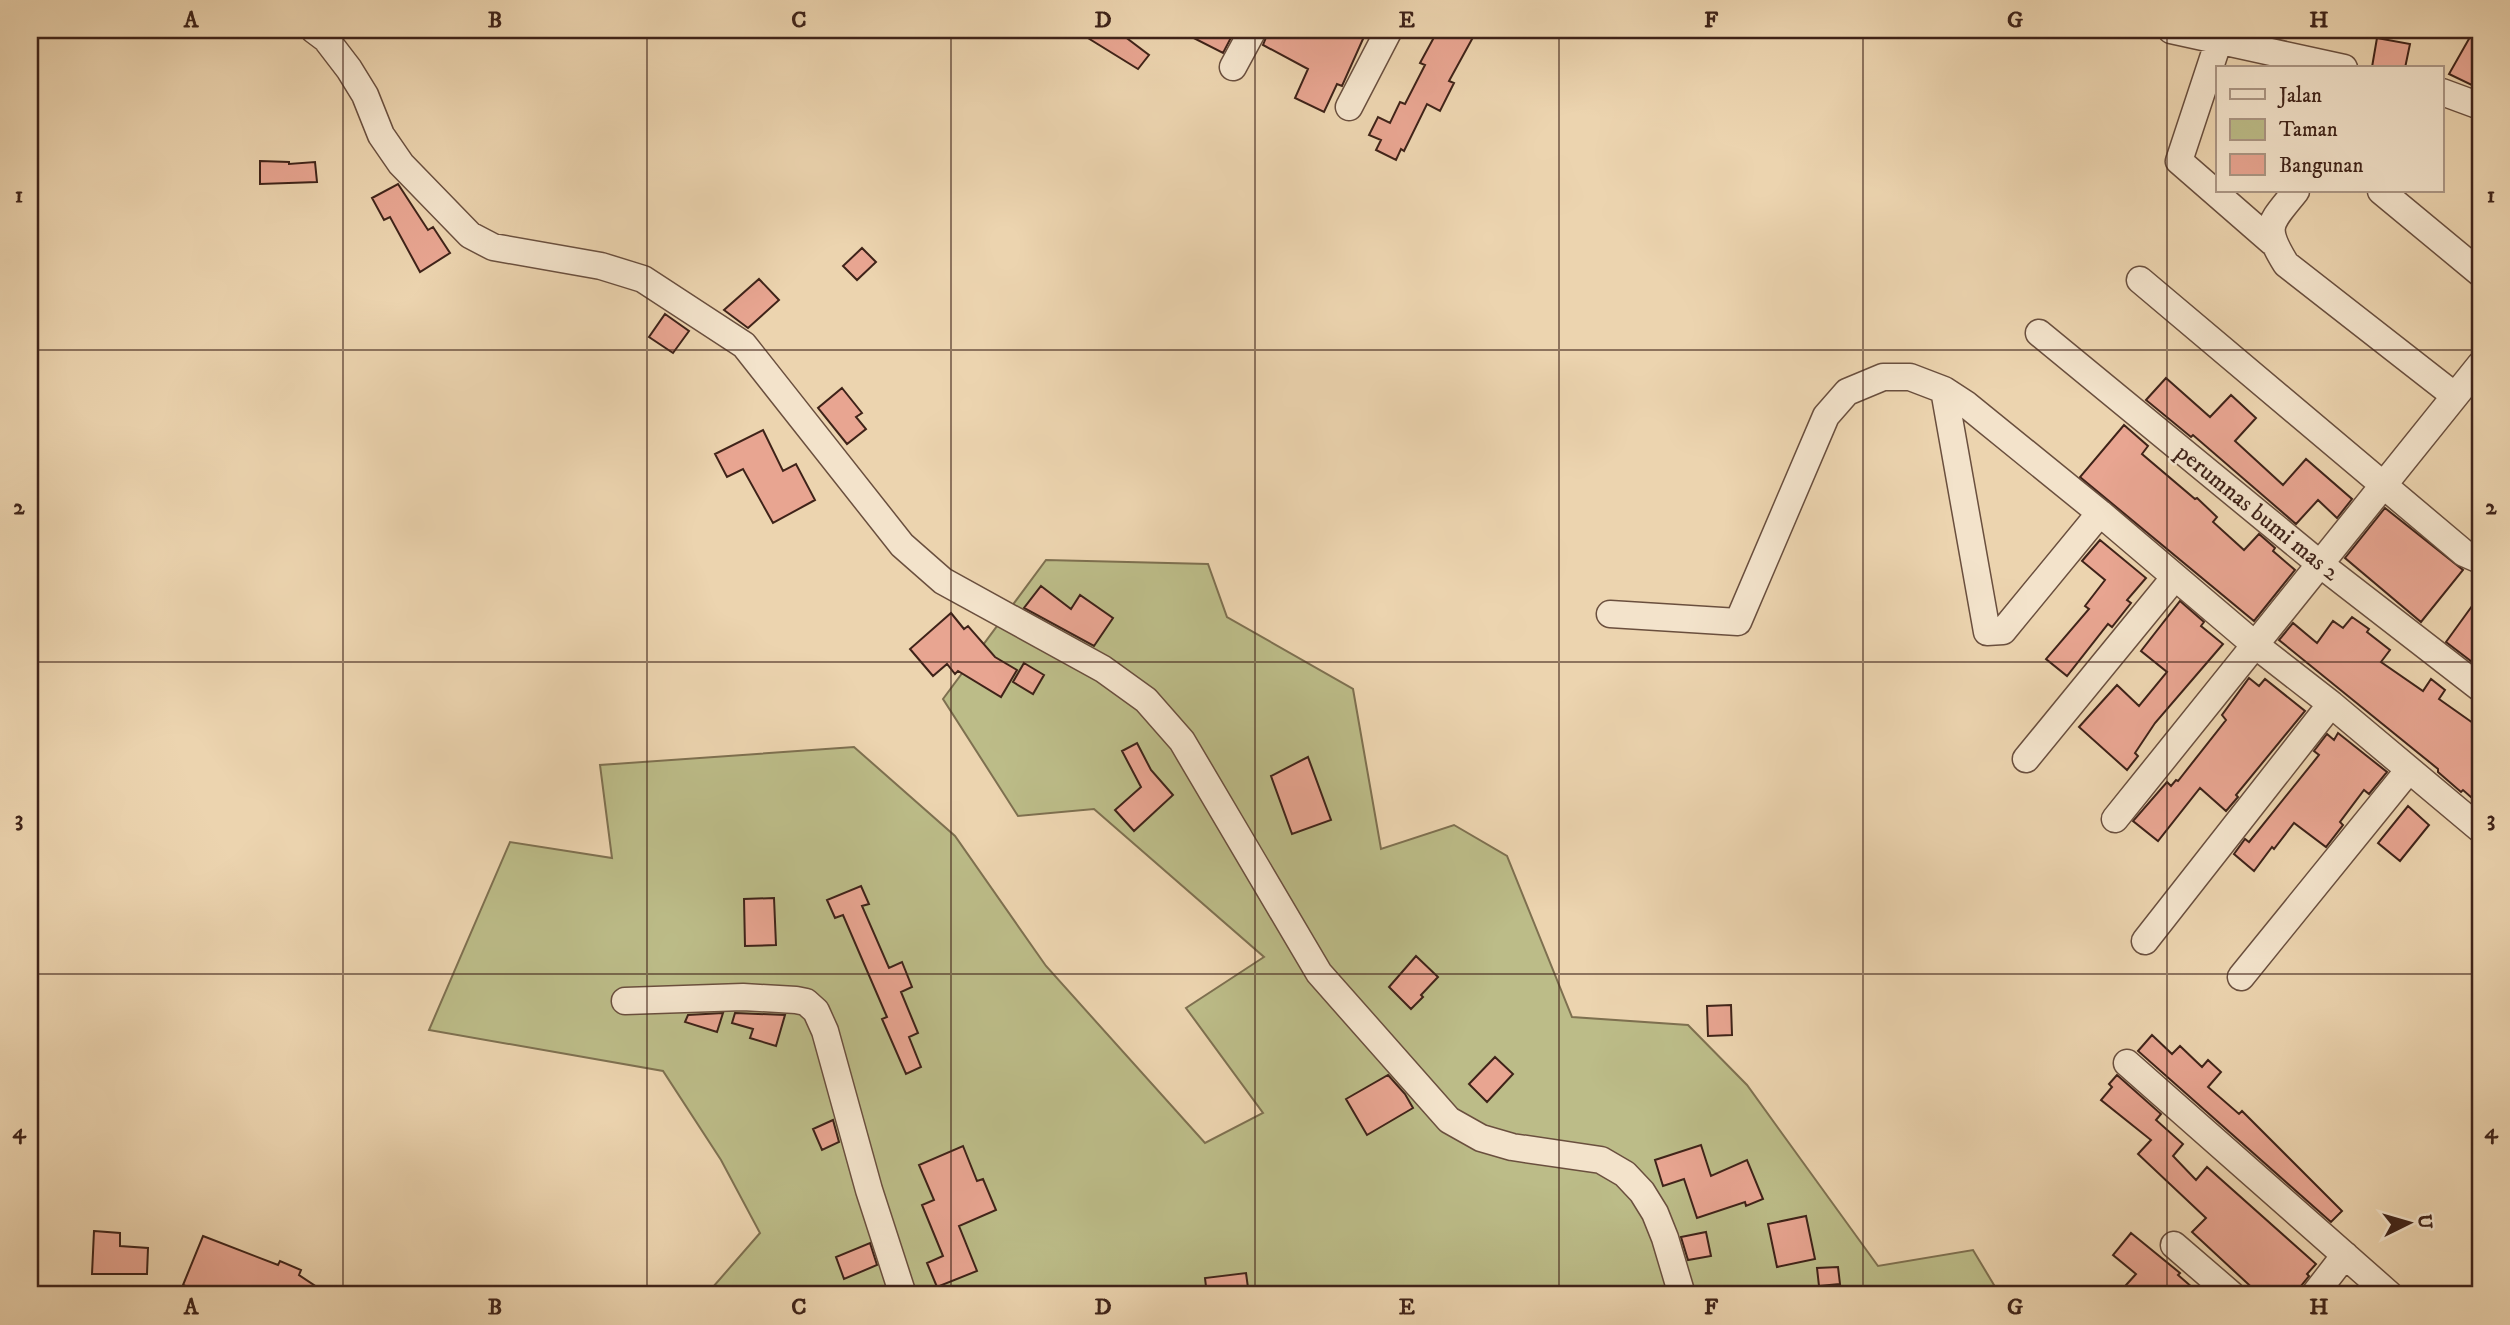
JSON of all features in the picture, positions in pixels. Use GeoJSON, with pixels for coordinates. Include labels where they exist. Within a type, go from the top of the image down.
{"type":"FeatureCollection","features":[{"type":"Feature","properties":{"kind":"street"},"geometry":{"type":"LineString","coordinates":[[314,30],[326,39],[349,69],[365,95],[382,135],[401,164],[470,235],[493,247],[601,266],[643,279],[744,345],[902,545],[943,582],[1103,669],[1146,700],[1182,741],[1320,973],[1449,1120],[1481,1138],[1513,1147],[1601,1160],[1625,1174],[1642,1192],[1655,1213],[1682,1295]]}},
{"type":"Feature","properties":{"kind":"street"},"geometry":{"type":"LineString","coordinates":[[1233,67],[1253,30]]}},
{"type":"Feature","properties":{"kind":"street"},"geometry":{"type":"LineString","coordinates":[[1349,107],[1389,30]]}},
{"type":"Feature","properties":{"kind":"street"},"geometry":{"type":"LineString","coordinates":[[2171,30],[2335,66]]}},
{"type":"Feature","properties":{"kind":"street"},"geometry":{"type":"LineString","coordinates":[[2179,161],[2219,40]]}},
{"type":"Feature","properties":{"kind":"street"},"geometry":{"type":"LineString","coordinates":[[2444,93],[2480,106]]}},
{"type":"Feature","properties":{"kind":"street"},"geometry":{"type":"LineString","coordinates":[[2179,161],[2216,170]]}},
{"type":"Feature","properties":{"kind":"street"},"geometry":{"type":"LineString","coordinates":[[2179,161],[2272,242],[2286,264],[2455,396]]}},
{"type":"Feature","properties":{"kind":"street"},"geometry":{"type":"LineString","coordinates":[[2272,242],[2270,229],[2274,219],[2296,192]]}},
{"type":"Feature","properties":{"kind":"street"},"geometry":{"type":"LineString","coordinates":[[2382,192],[2480,272]]}},
{"type":"Feature","properties":{"kind":"street"},"geometry":{"type":"LineString","coordinates":[[2140,280],[2475,562]]}},
{"type":"Feature","properties":{"kind":"street","name":"perumnas bumi mas 2"},"geometry":{"type":"LineString","coordinates":[[2039,333],[2320,564],[2480,688]]}},
{"type":"Feature","properties":{"kind":"street"},"geometry":{"type":"LineString","coordinates":[[2115,818],[2480,365]]}},
{"type":"Feature","properties":{"kind":"street"},"geometry":{"type":"LineString","coordinates":[[1610,614],[1738,622],[1826,416],[1847,392],[1883,377],[1910,377],[1944,390],[1967,405],[2480,829]]}},
{"type":"Feature","properties":{"kind":"street"},"geometry":{"type":"LineString","coordinates":[[1944,390],[1987,632],[2003,631],[2100,513]]}},
{"type":"Feature","properties":{"kind":"street"},"geometry":{"type":"LineString","coordinates":[[2026,759],[2175,577]]}},
{"type":"Feature","properties":{"kind":"street"},"geometry":{"type":"LineString","coordinates":[[2145,941],[2331,704]]}},
{"type":"Feature","properties":{"kind":"street"},"geometry":{"type":"LineString","coordinates":[[2241,977],[2408,771]]}},
{"type":"Feature","properties":{"kind":"street"},"geometry":{"type":"LineString","coordinates":[[625,1001],[743,997],[796,1000],[806,1002],[816,1011],[825,1031],[869,1190],[903,1295]]}},
{"type":"Feature","properties":{"kind":"street"},"geometry":{"type":"LineString","coordinates":[[2127,1063],[2390,1295]]}},
{"type":"Feature","properties":{"kind":"street"},"geometry":{"type":"LineString","coordinates":[[2174,1245],[2232,1295]]}},
{"type":"Feature","properties":{"kind":"street"},"geometry":{"type":"LineString","coordinates":[[2314,1295],[2345,1255]]}},
{"type":"Feature","properties":{"kind":"green space"},"geometry":{"type":"Polygon","coordinates":[[[1046,560],[1208,564],[1227,617],[1353,689],[1381,849],[1454,825],[1507,856],[1572,1017],[1688,1025],[1747,1085],[1878,1266],[1973,1250],[2000,1295],[706,1295],[760,1233],[721,1160],[663,1071],[429,1030],[510,842],[612,858],[600,765],[854,747],[955,836],[1046,966],[1205,1143],[1263,1113],[1186,1008],[1264,957],[1094,809],[1018,816],[943,699],[1046,560]]]}},
{"type":"Feature","properties":{"kind":"building"},"geometry":{"type":"Polygon","coordinates":[[[1075,30],[1116,30],[1149,55],[1138,69],[1075,30]]]}},
{"type":"Feature","properties":{"kind":"building"},"geometry":{"type":"Polygon","coordinates":[[[1178,30],[1235,30],[1223,53],[1178,30]]]}},
{"type":"Feature","properties":{"kind":"building"},"geometry":{"type":"Polygon","coordinates":[[[1269,30],[1367,30],[1342,86],[1337,84],[1324,112],[1295,98],[1308,69],[1263,45],[1269,30]]]}},
{"type":"Feature","properties":{"kind":"building"},"geometry":{"type":"Polygon","coordinates":[[[1438,30],[1477,30],[1449,81],[1454,83],[1440,111],[1427,104],[1404,151],[1401,149],[1396,160],[1376,150],[1381,140],[1369,135],[1378,117],[1390,123],[1400,102],[1405,104],[1425,65],[1420,63],[1438,30]]]}},
{"type":"Feature","properties":{"kind":"building"},"geometry":{"type":"Polygon","coordinates":[[[2474,30],[2480,30],[2480,89],[2449,74],[2474,30]]]}},
{"type":"Feature","properties":{"kind":"building"},"geometry":{"type":"Polygon","coordinates":[[[2377,38],[2410,44],[2405,66],[2372,66],[2377,38]]]}},
{"type":"Feature","properties":{"kind":"building"},"geometry":{"type":"Polygon","coordinates":[[[260,161],[289,164],[315,162],[317,182],[260,184],[260,161]]]}},
{"type":"Feature","properties":{"kind":"building"},"geometry":{"type":"Polygon","coordinates":[[[398,184],[428,230],[433,227],[450,253],[420,272],[390,217],[384,220],[372,198],[398,184]]]}},
{"type":"Feature","properties":{"kind":"building"},"geometry":{"type":"Polygon","coordinates":[[[862,248],[876,262],[857,280],[843,266],[862,248]]]}},
{"type":"Feature","properties":{"kind":"building"},"geometry":{"type":"Polygon","coordinates":[[[759,279],[779,300],[748,328],[724,310],[759,279]]]}},
{"type":"Feature","properties":{"kind":"building"},"geometry":{"type":"Polygon","coordinates":[[[665,314],[689,331],[673,353],[649,337],[665,314]]]}},
{"type":"Feature","properties":{"kind":"building"},"geometry":{"type":"Polygon","coordinates":[[[2166,378],[2210,417],[2231,395],[2256,418],[2235,441],[2283,485],[2306,459],[2352,499],[2337,518],[2318,500],[2296,524],[2193,435],[2191,437],[2146,400],[2166,378]]]}},
{"type":"Feature","properties":{"kind":"building"},"geometry":{"type":"Polygon","coordinates":[[[842,388],[862,413],[856,417],[866,429],[847,444],[818,408],[842,388]]]}},
{"type":"Feature","properties":{"kind":"building"},"geometry":{"type":"Polygon","coordinates":[[[2124,425],[2148,446],[2142,454],[2197,498],[2217,517],[2213,522],[2244,550],[2259,534],[2275,548],[2273,551],[2295,570],[2254,621],[2080,477],[2124,425]]]}},
{"type":"Feature","properties":{"kind":"building"},"geometry":{"type":"Polygon","coordinates":[[[763,430],[783,471],[796,464],[815,500],[773,523],[743,469],[727,477],[715,454],[763,430]]]}},
{"type":"Feature","properties":{"kind":"building"},"geometry":{"type":"Polygon","coordinates":[[[2385,508],[2463,570],[2421,622],[2345,558],[2385,508]]]}},
{"type":"Feature","properties":{"kind":"building"},"geometry":{"type":"Polygon","coordinates":[[[2100,540],[2146,578],[2127,600],[2131,603],[2112,627],[2108,624],[2067,676],[2046,659],[2089,609],[2085,606],[2105,580],[2082,561],[2100,540]]]}},
{"type":"Feature","properties":{"kind":"building"},"geometry":{"type":"Polygon","coordinates":[[[1041,586],[1071,609],[1080,595],[1113,618],[1094,646],[1024,608],[1041,586]]]}},
{"type":"Feature","properties":{"kind":"building"},"geometry":{"type":"Polygon","coordinates":[[[2480,595],[2480,668],[2446,642],[2480,595]]]}},
{"type":"Feature","properties":{"kind":"building"},"geometry":{"type":"Polygon","coordinates":[[[2180,601],[2204,622],[2201,626],[2223,644],[2155,723],[2135,753],[2138,756],[2127,770],[2079,727],[2117,685],[2139,706],[2167,672],[2141,651],[2180,601]]]}},
{"type":"Feature","properties":{"kind":"building"},"geometry":{"type":"Polygon","coordinates":[[[951,613],[964,629],[968,626],[995,657],[1017,670],[1001,697],[958,671],[955,674],[947,664],[933,676],[910,649],[951,613]]]}},
{"type":"Feature","properties":{"kind":"building"},"geometry":{"type":"Polygon","coordinates":[[[2352,617],[2390,650],[2381,662],[2423,691],[2431,679],[2445,690],[2439,699],[2480,728],[2480,805],[2279,640],[2293,623],[2317,643],[2333,621],[2343,628],[2352,617]]]}},
{"type":"Feature","properties":{"kind":"building"},"geometry":{"type":"Polygon","coordinates":[[[1024,663],[1044,675],[1033,694],[1013,682],[1024,663]]]}},
{"type":"Feature","properties":{"kind":"building"},"geometry":{"type":"Polygon","coordinates":[[[2249,678],[2259,686],[2265,679],[2305,711],[2226,811],[2200,788],[2158,841],[2133,821],[2167,782],[2171,786],[2178,781],[2226,720],[2222,715],[2249,678]]]}},
{"type":"Feature","properties":{"kind":"building"},"geometry":{"type":"Polygon","coordinates":[[[2338,733],[2387,772],[2369,794],[2364,790],[2340,822],[2343,825],[2326,847],[2294,823],[2254,871],[2234,854],[2245,839],[2249,842],[2319,755],[2314,751],[2327,734],[2334,740],[2338,733]]]}},
{"type":"Feature","properties":{"kind":"building"},"geometry":{"type":"Polygon","coordinates":[[[1137,743],[1151,770],[1173,795],[1134,831],[1115,810],[1141,787],[1122,751],[1137,743]]]}},
{"type":"Feature","properties":{"kind":"building"},"geometry":{"type":"Polygon","coordinates":[[[1308,757],[1331,820],[1292,834],[1271,776],[1308,757]]]}},
{"type":"Feature","properties":{"kind":"building"},"geometry":{"type":"Polygon","coordinates":[[[2408,806],[2429,825],[2400,861],[2378,843],[2408,806]]]}},
{"type":"Feature","properties":{"kind":"building"},"geometry":{"type":"Polygon","coordinates":[[[861,886],[869,904],[862,906],[889,968],[902,962],[912,987],[901,992],[918,1033],[909,1037],[921,1067],[906,1074],[882,1019],[887,1017],[843,915],[835,918],[827,900],[861,886]]]}},
{"type":"Feature","properties":{"kind":"building"},"geometry":{"type":"Polygon","coordinates":[[[774,898],[776,945],[745,946],[744,899],[774,898]]]}},
{"type":"Feature","properties":{"kind":"building"},"geometry":{"type":"Polygon","coordinates":[[[1416,956],[1438,977],[1411,1009],[1389,987],[1416,956]]]}},
{"type":"Feature","properties":{"kind":"building"},"geometry":{"type":"Polygon","coordinates":[[[1731,1005],[1732,1035],[1708,1036],[1707,1006],[1731,1005]]]}},
{"type":"Feature","properties":{"kind":"building"},"geometry":{"type":"Polygon","coordinates":[[[723,1013],[717,1032],[685,1022],[688,1015],[723,1013]]]}},
{"type":"Feature","properties":{"kind":"building"},"geometry":{"type":"Polygon","coordinates":[[[735,1013],[785,1015],[776,1046],[750,1038],[753,1029],[732,1023],[735,1013]]]}},
{"type":"Feature","properties":{"kind":"building"},"geometry":{"type":"Polygon","coordinates":[[[2152,1035],[2172,1054],[2180,1046],[2202,1067],[2208,1060],[2221,1072],[2208,1087],[2239,1114],[2242,1111],[2342,1211],[2331,1222],[2138,1051],[2152,1035]]]}},
{"type":"Feature","properties":{"kind":"building"},"geometry":{"type":"Polygon","coordinates":[[[1495,1057],[1513,1074],[1487,1102],[1469,1084],[1495,1057]]]}},
{"type":"Feature","properties":{"kind":"building"},"geometry":{"type":"Polygon","coordinates":[[[1388,1075],[1413,1108],[1367,1135],[1346,1099],[1388,1075]]]}},
{"type":"Feature","properties":{"kind":"building"},"geometry":{"type":"Polygon","coordinates":[[[2117,1075],[2161,1114],[2156,1120],[2183,1144],[2173,1156],[2196,1180],[2207,1167],[2316,1264],[2307,1274],[2309,1276],[2301,1286],[2299,1295],[2260,1295],[2192,1232],[2206,1218],[2138,1154],[2151,1140],[2101,1100],[2112,1087],[2109,1084],[2117,1075]]]}},
{"type":"Feature","properties":{"kind":"building"},"geometry":{"type":"Polygon","coordinates":[[[833,1120],[839,1142],[822,1150],[813,1129],[833,1120]]]}},
{"type":"Feature","properties":{"kind":"building"},"geometry":{"type":"Polygon","coordinates":[[[1701,1145],[1711,1176],[1747,1160],[1763,1199],[1697,1218],[1684,1179],[1663,1186],[1655,1160],[1701,1145]]]}},
{"type":"Feature","properties":{"kind":"building"},"geometry":{"type":"Polygon","coordinates":[[[963,1146],[977,1181],[983,1179],[996,1210],[959,1226],[977,1271],[937,1287],[927,1263],[943,1256],[922,1205],[934,1200],[919,1165],[963,1146]]]}},
{"type":"Feature","properties":{"kind":"building"},"geometry":{"type":"Polygon","coordinates":[[[1806,1216],[1815,1259],[1777,1267],[1768,1224],[1806,1216]]]}},
{"type":"Feature","properties":{"kind":"building"},"geometry":{"type":"Polygon","coordinates":[[[94,1231],[120,1233],[120,1246],[148,1248],[147,1274],[92,1274],[94,1231]]]}},
{"type":"Feature","properties":{"kind":"building"},"geometry":{"type":"Polygon","coordinates":[[[1706,1232],[1711,1256],[1688,1260],[1681,1237],[1706,1232]]]}},
{"type":"Feature","properties":{"kind":"building"},"geometry":{"type":"Polygon","coordinates":[[[2131,1233],[2180,1273],[2178,1275],[2201,1295],[2117,1295],[2136,1274],[2113,1255],[2131,1233]]]}},
{"type":"Feature","properties":{"kind":"building"},"geometry":{"type":"Polygon","coordinates":[[[203,1236],[278,1265],[280,1261],[301,1270],[299,1275],[329,1295],[209,1295],[183,1285],[203,1236]]]}},
{"type":"Feature","properties":{"kind":"building"},"geometry":{"type":"Polygon","coordinates":[[[870,1243],[877,1265],[844,1279],[836,1257],[870,1243]]]}},
{"type":"Feature","properties":{"kind":"building"},"geometry":{"type":"Polygon","coordinates":[[[1838,1267],[1840,1284],[1819,1286],[1817,1268],[1838,1267]]]}},
{"type":"Feature","properties":{"kind":"building"},"geometry":{"type":"Polygon","coordinates":[[[1246,1273],[1249,1295],[1207,1295],[1205,1278],[1246,1273]]]}}]}
